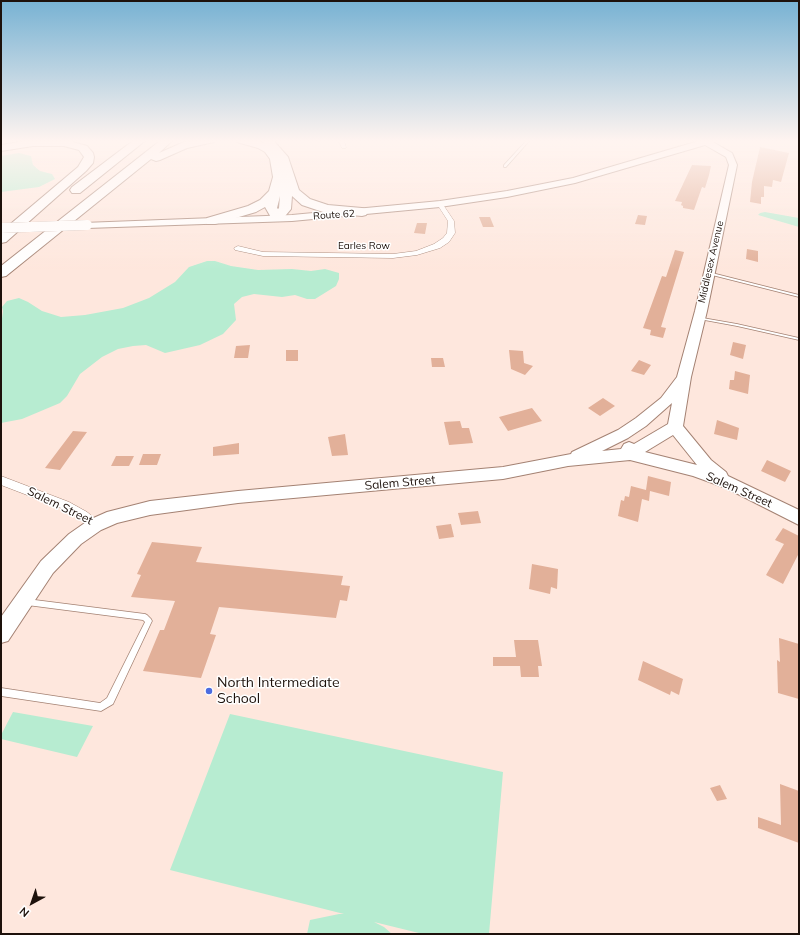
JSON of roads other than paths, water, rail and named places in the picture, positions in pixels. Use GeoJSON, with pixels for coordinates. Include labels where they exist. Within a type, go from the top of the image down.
{"type":"FeatureCollection","features":[{"type":"Feature","properties":{"kind":"highway"},"geometry":{"type":"LineString","coordinates":[[1,239],[66,184]]}},
{"type":"Feature","properties":{"kind":"highway"},"geometry":{"type":"LineString","coordinates":[[1,246],[83,184]]}},
{"type":"Feature","properties":{"kind":"highway"},"geometry":{"type":"LineString","coordinates":[[1,273],[113,184]]}},
{"type":"Feature","properties":{"kind":"highway"},"geometry":{"type":"LineString","coordinates":[[42,240],[120,184]]}},
{"type":"Feature","properties":{"kind":"highway"},"geometry":{"type":"LineString","coordinates":[[277,184],[273,194],[271,208],[277,218],[285,209],[287,184]]}},
{"type":"Feature","properties":{"kind":"highway"},"geometry":{"type":"LineString","coordinates":[[291,184],[294,192],[306,202],[326,209],[362,212]]}},
{"type":"Feature","properties":{"kind":"highway"},"geometry":{"type":"LineString","coordinates":[[211,221],[252,209],[264,203],[273,194]]}},
{"type":"Feature","properties":{"kind":"street","name":"Route 62"},"geometry":{"type":"LineString","coordinates":[[1,228],[211,221],[362,212],[440,204],[507,194],[557,184]]}},
{"type":"Feature","properties":{"kind":"street","name":"Middlesex Avenue"},"geometry":{"type":"LineString","coordinates":[[675,427],[684,377],[699,318],[728,184]]}},
{"type":"Feature","properties":{"kind":"street","name":"Earles Row"},"geometry":{"type":"LineString","coordinates":[[238,248],[262,254],[393,256],[417,253],[431,249],[442,243],[451,232],[451,221],[440,204]]}},
{"type":"Feature","properties":{"kind":"street","name":"Middlesex Avenue"},"geometry":{"type":"LineString","coordinates":[[568,460],[635,426],[666,401],[684,377]]}},
{"type":"Feature","properties":{"kind":"street"},"geometry":{"type":"LineString","coordinates":[[675,427],[667,430],[630,454],[627,436],[635,426],[675,427],[705,464],[732,484]]}},
{"type":"Feature","properties":{"kind":"street","name":"Salem Street"},"geometry":{"type":"LineString","coordinates":[[1,480],[65,505],[83,515],[95,525],[122,513],[150,508],[238,497],[503,473],[568,460],[630,454],[696,471],[732,484],[799,518]]}},
{"type":"Feature","properties":{"kind":"street"},"geometry":{"type":"LineString","coordinates":[[1,634],[43,572],[75,539],[95,525]]}},
{"type":"Feature","properties":{"kind":"lane"},"geometry":{"type":"LineString","coordinates":[[709,273],[799,296]]}},
{"type":"Feature","properties":{"kind":"lane"},"geometry":{"type":"LineString","coordinates":[[699,318],[737,324],[799,339]]}},
{"type":"Feature","properties":{"kind":"lane"},"geometry":{"type":"LineString","coordinates":[[1,692],[101,707],[110,702],[149,621],[145,617],[23,602]]}},
{"type":"Feature","properties":{"kind":"place","name":"North Intermediate School"},"geometry":{"type":"Point","coordinates":[209,691]}}]}
